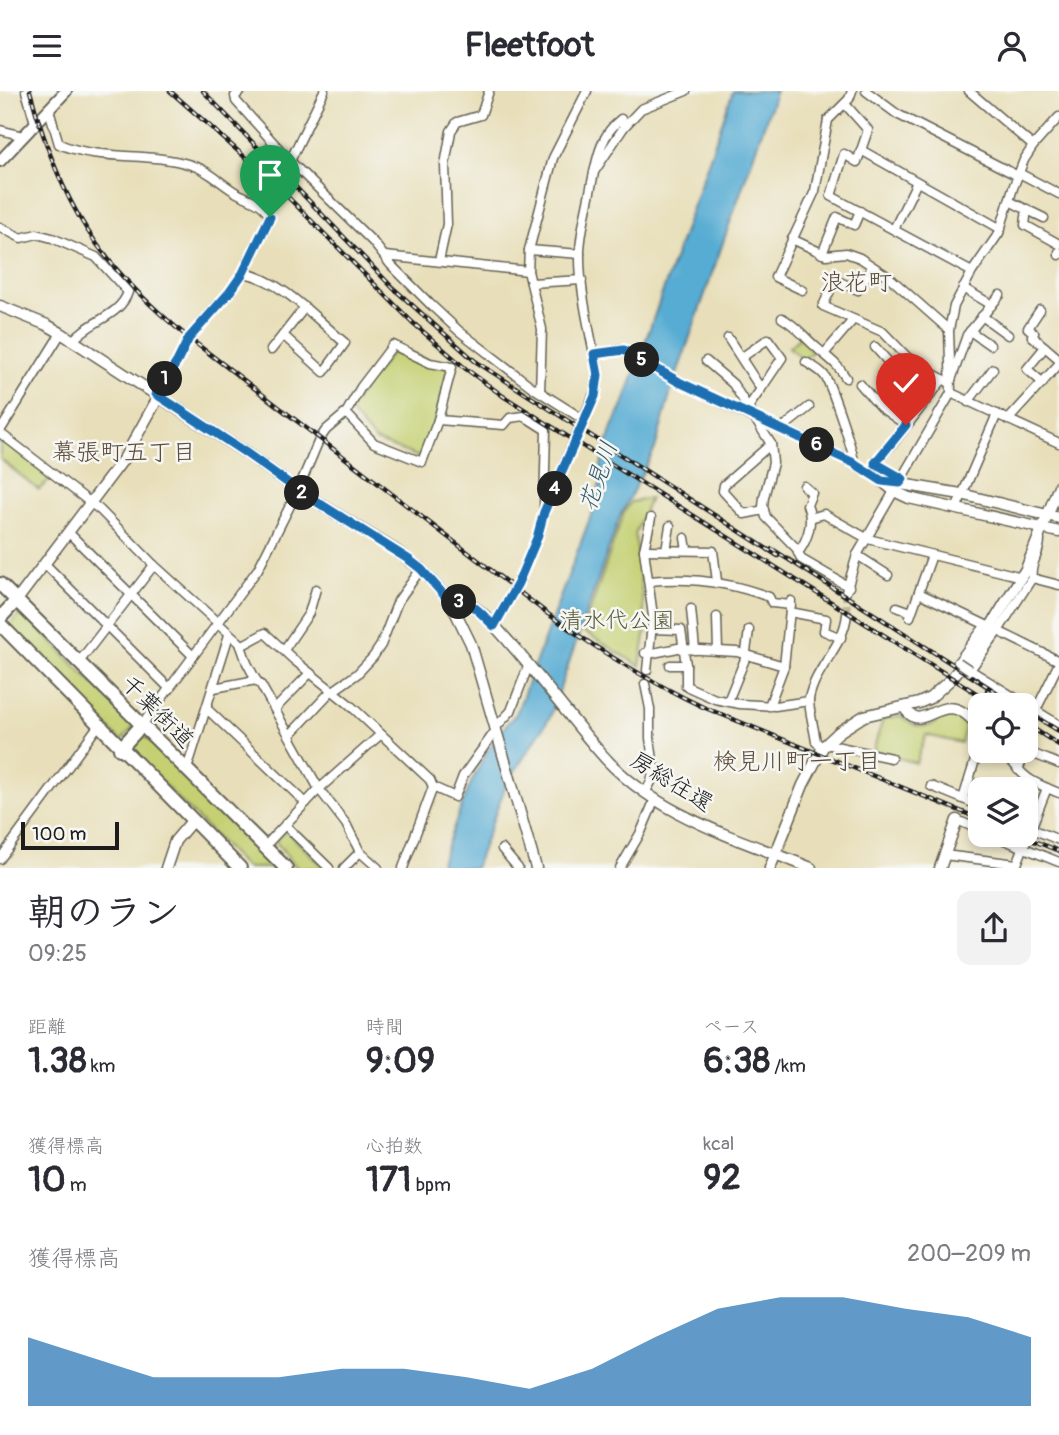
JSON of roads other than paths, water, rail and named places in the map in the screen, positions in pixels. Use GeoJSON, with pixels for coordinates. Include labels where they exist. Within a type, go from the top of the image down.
{"type":"FeatureCollection","features":[{"type":"Feature","properties":{"kind":"highway","name":"千葉街道"},"geometry":{"type":"LineString","coordinates":[[0,584],[286,868]]}},
{"type":"Feature","properties":{"kind":"highway"},"geometry":{"type":"LineString","coordinates":[[0,618],[17,600]]}},
{"type":"Feature","properties":{"kind":"highway"},"geometry":{"type":"LineString","coordinates":[[0,624],[97,726],[240,868]]}},
{"type":"Feature","properties":{"kind":"highway"},"geometry":{"type":"LineString","coordinates":[[120,749],[142,725]]}},
{"type":"Feature","properties":{"kind":"main road"},"geometry":{"type":"LineString","coordinates":[[0,161],[66,91]]}},
{"type":"Feature","properties":{"kind":"street"},"geometry":{"type":"LineString","coordinates":[[26,91],[35,123]]}},
{"type":"Feature","properties":{"kind":"street"},"geometry":{"type":"LineString","coordinates":[[241,91],[235,96],[236,101],[290,161],[333,200],[430,304],[459,331],[540,392],[581,418]]}},
{"type":"Feature","properties":{"kind":"street"},"geometry":{"type":"LineString","coordinates":[[290,161],[324,91]]}},
{"type":"Feature","properties":{"kind":"street"},"geometry":{"type":"LineString","coordinates":[[439,261],[447,224],[445,174],[451,131],[457,122],[481,115],[489,91]]}},
{"type":"Feature","properties":{"kind":"street"},"geometry":{"type":"LineString","coordinates":[[540,392],[542,329],[528,271],[529,250],[553,158],[587,91]]}},
{"type":"Feature","properties":{"kind":"street"},"geometry":{"type":"LineString","coordinates":[[494,626],[518,583],[537,538],[544,512],[595,396],[598,375],[580,254],[598,153],[609,128],[621,119],[624,127],[641,109],[686,91]]}},
{"type":"Feature","properties":{"kind":"street"},"geometry":{"type":"LineString","coordinates":[[802,290],[775,277],[815,191],[828,120],[845,104],[852,91]]}},
{"type":"Feature","properties":{"kind":"street"},"geometry":{"type":"LineString","coordinates":[[866,91],[897,114],[1059,194]]}},
{"type":"Feature","properties":{"kind":"street"},"geometry":{"type":"LineString","coordinates":[[969,91],[1034,146]]}},
{"type":"Feature","properties":{"kind":"street"},"geometry":{"type":"LineString","coordinates":[[845,104],[868,130],[857,162],[844,154],[831,195],[972,272]]}},
{"type":"Feature","properties":{"kind":"street"},"geometry":{"type":"LineString","coordinates":[[17,600],[125,457],[189,338],[243,273],[270,217],[265,207],[234,191],[206,171],[190,165],[159,158],[109,156],[79,151],[59,144],[48,110]]}},
{"type":"Feature","properties":{"kind":"street"},"geometry":{"type":"LineString","coordinates":[[1059,117],[1034,146],[1018,175],[1001,229],[972,272],[952,312],[946,381],[951,393],[1059,443]]}},
{"type":"Feature","properties":{"kind":"street"},"geometry":{"type":"LineString","coordinates":[[0,130],[23,136]]}},
{"type":"Feature","properties":{"kind":"street"},"geometry":{"type":"LineString","coordinates":[[861,150],[1001,229]]}},
{"type":"Feature","properties":{"kind":"street"},"geometry":{"type":"LineString","coordinates":[[894,229],[917,182]]}},
{"type":"Feature","properties":{"kind":"street"},"geometry":{"type":"LineString","coordinates":[[1009,201],[1040,216],[1033,230]]}},
{"type":"Feature","properties":{"kind":"street"},"geometry":{"type":"LineString","coordinates":[[1027,209],[1025,225],[1059,243]]}},
{"type":"Feature","properties":{"kind":"street"},"geometry":{"type":"LineString","coordinates":[[822,254],[837,217],[854,225],[860,211]]}},
{"type":"Feature","properties":{"kind":"street"},"geometry":{"type":"LineString","coordinates":[[0,227],[21,238],[37,234],[52,238],[96,257],[128,292],[117,309],[87,326],[73,341]]}},
{"type":"Feature","properties":{"kind":"street"},"geometry":{"type":"LineString","coordinates":[[792,239],[822,254],[853,254],[889,277],[949,330]]}},
{"type":"Feature","properties":{"kind":"street"},"geometry":{"type":"LineString","coordinates":[[529,250],[580,254]]}},
{"type":"Feature","properties":{"kind":"street"},"geometry":{"type":"LineString","coordinates":[[385,256],[528,271]]}},
{"type":"Feature","properties":{"kind":"street"},"geometry":{"type":"LineString","coordinates":[[872,267],[858,291],[835,280],[823,306],[883,332],[919,366],[946,381]]}},
{"type":"Feature","properties":{"kind":"street"},"geometry":{"type":"LineString","coordinates":[[243,273],[266,279],[304,307],[345,343],[324,372],[282,335]]}},
{"type":"Feature","properties":{"kind":"street"},"geometry":{"type":"LineString","coordinates":[[531,283],[582,280]]}},
{"type":"Feature","properties":{"kind":"street"},"geometry":{"type":"LineString","coordinates":[[963,288],[992,305]]}},
{"type":"Feature","properties":{"kind":"street"},"geometry":{"type":"LineString","coordinates":[[1000,295],[970,331],[946,381],[875,463],[899,484],[909,498],[1041,531],[1059,532]]}},
{"type":"Feature","properties":{"kind":"street"},"geometry":{"type":"LineString","coordinates":[[0,306],[47,325],[73,341],[246,453],[298,490],[396,550],[421,569],[451,603],[471,644],[536,868]]}},
{"type":"Feature","properties":{"kind":"street"},"geometry":{"type":"LineString","coordinates":[[271,350],[304,307]]}},
{"type":"Feature","properties":{"kind":"street"},"geometry":{"type":"LineString","coordinates":[[1008,420],[1059,362],[1032,336],[1034,333],[1028,328],[1040,310]]}},
{"type":"Feature","properties":{"kind":"street"},"geometry":{"type":"LineString","coordinates":[[982,316],[1008,335]]}},
{"type":"Feature","properties":{"kind":"street"},"geometry":{"type":"LineString","coordinates":[[782,318],[798,327],[824,354],[836,362],[846,377]]}},
{"type":"Feature","properties":{"kind":"street"},"geometry":{"type":"LineString","coordinates":[[824,354],[853,320]]}},
{"type":"Feature","properties":{"kind":"street"},"geometry":{"type":"LineString","coordinates":[[970,331],[990,345]]}},
{"type":"Feature","properties":{"kind":"street"},"geometry":{"type":"LineString","coordinates":[[61,334],[0,432],[90,502],[241,646],[256,680],[319,789],[346,824],[360,852],[377,868]]}},
{"type":"Feature","properties":{"kind":"street"},"geometry":{"type":"LineString","coordinates":[[728,338],[761,389]]}},
{"type":"Feature","properties":{"kind":"street"},"geometry":{"type":"LineString","coordinates":[[741,358],[768,339],[782,358],[749,406]]}},
{"type":"Feature","properties":{"kind":"street"},"geometry":{"type":"LineString","coordinates":[[142,725],[258,569],[298,490],[319,440],[326,430],[346,413],[361,387],[393,345],[430,363],[453,367],[438,420],[422,462],[374,443],[346,413]]}},
{"type":"Feature","properties":{"kind":"street"},"geometry":{"type":"LineString","coordinates":[[875,347],[907,383],[919,366]]}},
{"type":"Feature","properties":{"kind":"street"},"geometry":{"type":"LineString","coordinates":[[1043,383],[1027,369],[1045,347]]}},
{"type":"Feature","properties":{"kind":"street"},"geometry":{"type":"LineString","coordinates":[[594,354],[621,350],[634,355],[679,382],[854,463],[882,481],[961,494],[1059,518]]}},
{"type":"Feature","properties":{"kind":"street"},"geometry":{"type":"LineString","coordinates":[[706,361],[733,384],[771,444],[774,463],[764,497],[764,510],[770,522],[798,552],[801,559],[848,590],[857,555],[951,393]]}},
{"type":"Feature","properties":{"kind":"street"},"geometry":{"type":"LineString","coordinates":[[806,362],[824,374],[830,384],[853,450],[854,463]]}},
{"type":"Feature","properties":{"kind":"street"},"geometry":{"type":"LineString","coordinates":[[968,402],[993,369]]}},
{"type":"Feature","properties":{"kind":"street"},"geometry":{"type":"LineString","coordinates":[[860,384],[880,407],[906,425]]}},
{"type":"Feature","properties":{"kind":"street"},"geometry":{"type":"LineString","coordinates":[[781,429],[809,407]]}},
{"type":"Feature","properties":{"kind":"street"},"geometry":{"type":"LineString","coordinates":[[956,509],[997,414]]}},
{"type":"Feature","properties":{"kind":"street"},"geometry":{"type":"LineString","coordinates":[[438,420],[504,425],[510,418],[524,416],[546,430],[544,512]]}},
{"type":"Feature","properties":{"kind":"street"},"geometry":{"type":"LineString","coordinates":[[764,510],[744,514],[723,491],[724,485],[771,444]]}},
{"type":"Feature","properties":{"kind":"street"},"geometry":{"type":"LineString","coordinates":[[798,552],[806,541],[810,518],[807,505],[812,493],[804,486]]}},
{"type":"Feature","properties":{"kind":"street"},"geometry":{"type":"LineString","coordinates":[[770,868],[803,785],[824,745],[864,716],[930,698],[950,680],[980,644],[1026,569],[1059,486]]}},
{"type":"Feature","properties":{"kind":"street"},"geometry":{"type":"LineString","coordinates":[[810,518],[824,515],[867,538],[1018,576]]}},
{"type":"Feature","properties":{"kind":"street"},"geometry":{"type":"LineString","coordinates":[[647,670],[652,629],[644,550],[652,518]]}},
{"type":"Feature","properties":{"kind":"street"},"geometry":{"type":"LineString","coordinates":[[666,550],[670,526]]}},
{"type":"Feature","properties":{"kind":"street"},"geometry":{"type":"LineString","coordinates":[[1007,693],[958,662],[1018,576],[1041,531]]}},
{"type":"Feature","properties":{"kind":"street"},"geometry":{"type":"LineString","coordinates":[[1032,578],[1030,572],[1040,545],[1041,531]]}},
{"type":"Feature","properties":{"kind":"street"},"geometry":{"type":"LineString","coordinates":[[69,533],[193,656]]}},
{"type":"Feature","properties":{"kind":"street"},"geometry":{"type":"LineString","coordinates":[[685,538],[687,550]]}},
{"type":"Feature","properties":{"kind":"street"},"geometry":{"type":"LineString","coordinates":[[644,550],[713,551],[717,581]]}},
{"type":"Feature","properties":{"kind":"street"},"geometry":{"type":"LineString","coordinates":[[857,555],[888,575]]}},
{"type":"Feature","properties":{"kind":"street"},"geometry":{"type":"LineString","coordinates":[[897,607],[911,615],[932,555]]}},
{"type":"Feature","properties":{"kind":"street"},"geometry":{"type":"LineString","coordinates":[[45,564],[170,689]]}},
{"type":"Feature","properties":{"kind":"street"},"geometry":{"type":"LineString","coordinates":[[79,662],[154,565]]}},
{"type":"Feature","properties":{"kind":"street"},"geometry":{"type":"LineString","coordinates":[[290,736],[333,691],[357,674],[373,657],[381,645],[398,601],[421,569]]}},
{"type":"Feature","properties":{"kind":"street"},"geometry":{"type":"LineString","coordinates":[[1032,578],[1059,585]]}},
{"type":"Feature","properties":{"kind":"street"},"geometry":{"type":"LineString","coordinates":[[970,670],[1032,578]]}},
{"type":"Feature","properties":{"kind":"street"},"geometry":{"type":"LineString","coordinates":[[649,581],[717,581],[749,589],[769,597],[772,603],[791,606],[826,619],[824,631],[841,638]]}},
{"type":"Feature","properties":{"kind":"street"},"geometry":{"type":"LineString","coordinates":[[284,650],[309,613],[316,589]]}},
{"type":"Feature","properties":{"kind":"street"},"geometry":{"type":"LineString","coordinates":[[919,593],[986,625]]}},
{"type":"Feature","properties":{"kind":"street"},"geometry":{"type":"LineString","coordinates":[[241,646],[265,633],[333,691],[430,780],[433,787],[455,797],[463,776],[511,711],[530,665],[471,604],[451,603]]}},
{"type":"Feature","properties":{"kind":"street"},"geometry":{"type":"LineString","coordinates":[[769,706],[784,666],[791,606]]}},
{"type":"Feature","properties":{"kind":"street"},"geometry":{"type":"LineString","coordinates":[[691,609],[695,650]]}},
{"type":"Feature","properties":{"kind":"street"},"geometry":{"type":"LineString","coordinates":[[847,614],[841,638],[824,663],[808,701],[816,742],[891,758]]}},
{"type":"Feature","properties":{"kind":"street"},"geometry":{"type":"LineString","coordinates":[[717,617],[718,651]]}},
{"type":"Feature","properties":{"kind":"street"},"geometry":{"type":"LineString","coordinates":[[652,629],[681,630],[686,686],[715,699],[728,701],[769,706],[808,701]]}},
{"type":"Feature","properties":{"kind":"street"},"geometry":{"type":"LineString","coordinates":[[728,701],[745,659],[749,630]]}},
{"type":"Feature","properties":{"kind":"street"},"geometry":{"type":"LineString","coordinates":[[998,631],[1059,662],[1038,704]]}},
{"type":"Feature","properties":{"kind":"street"},"geometry":{"type":"LineString","coordinates":[[187,769],[229,635]]}},
{"type":"Feature","properties":{"kind":"street"},"geometry":{"type":"LineString","coordinates":[[647,653],[683,648],[718,651],[744,654],[784,666]]}},
{"type":"Feature","properties":{"kind":"street","name":"房総往還"},"geometry":{"type":"LineString","coordinates":[[530,665],[612,766],[645,793],[695,821],[811,868]]}},
{"type":"Feature","properties":{"kind":"street"},"geometry":{"type":"LineString","coordinates":[[670,665],[686,665]]}},
{"type":"Feature","properties":{"kind":"street"},"geometry":{"type":"LineString","coordinates":[[275,709],[310,673]]}},
{"type":"Feature","properties":{"kind":"street"},"geometry":{"type":"LineString","coordinates":[[214,688],[256,680]]}},
{"type":"Feature","properties":{"kind":"street"},"geometry":{"type":"LineString","coordinates":[[645,684],[650,709],[654,768],[645,793]]}},
{"type":"Feature","properties":{"kind":"street"},"geometry":{"type":"LineString","coordinates":[[904,707],[910,716],[916,719],[925,718],[944,708],[960,709],[968,714]]}},
{"type":"Feature","properties":{"kind":"street"},"geometry":{"type":"LineString","coordinates":[[207,709],[306,803]]}},
{"type":"Feature","properties":{"kind":"street"},"geometry":{"type":"LineString","coordinates":[[1038,712],[1059,725]]}},
{"type":"Feature","properties":{"kind":"street"},"geometry":{"type":"LineString","coordinates":[[0,859],[97,726]]}},
{"type":"Feature","properties":{"kind":"street"},"geometry":{"type":"LineString","coordinates":[[265,846],[319,789],[380,735]]}},
{"type":"Feature","properties":{"kind":"street"},"geometry":{"type":"LineString","coordinates":[[1018,770],[1026,751],[1059,764]]}},
{"type":"Feature","properties":{"kind":"street"},"geometry":{"type":"LineString","coordinates":[[963,799],[974,763]]}},
{"type":"Feature","properties":{"kind":"street"},"geometry":{"type":"LineString","coordinates":[[1013,763],[1025,777]]}},
{"type":"Feature","properties":{"kind":"street"},"geometry":{"type":"LineString","coordinates":[[1038,784],[1059,793]]}},
{"type":"Feature","properties":{"kind":"street"},"geometry":{"type":"LineString","coordinates":[[931,786],[968,801]]}},
{"type":"Feature","properties":{"kind":"street"},"geometry":{"type":"LineString","coordinates":[[403,868],[433,787]]}},
{"type":"Feature","properties":{"kind":"street"},"geometry":{"type":"LineString","coordinates":[[1038,809],[1047,788]]}},
{"type":"Feature","properties":{"kind":"street"},"geometry":{"type":"LineString","coordinates":[[1038,794],[1042,800]]}},
{"type":"Feature","properties":{"kind":"street"},"geometry":{"type":"LineString","coordinates":[[623,867],[655,799]]}},
{"type":"Feature","properties":{"kind":"street"},"geometry":{"type":"LineString","coordinates":[[940,868],[957,820],[968,825]]}},
{"type":"Feature","properties":{"kind":"street"},"geometry":{"type":"LineString","coordinates":[[166,868],[175,841],[192,821]]}},
{"type":"Feature","properties":{"kind":"street"},"geometry":{"type":"LineString","coordinates":[[285,825],[329,868]]}},
{"type":"Feature","properties":{"kind":"street"},"geometry":{"type":"LineString","coordinates":[[1038,830],[1059,840]]}},
{"type":"Feature","properties":{"kind":"street"},"geometry":{"type":"LineString","coordinates":[[944,855],[986,864],[1017,866],[1023,848],[1059,862]]}},
{"type":"Feature","properties":{"kind":"street"},"geometry":{"type":"LineString","coordinates":[[502,849],[518,868]]}},
{"type":"Feature","properties":{"kind":"street"},"geometry":{"type":"LineString","coordinates":[[344,868],[360,852]]}},
{"type":"Feature","properties":{"kind":"water"},"geometry":{"type":"Polygon","coordinates":[[[733,91],[776,91],[671,391],[655,449],[620,516],[550,717],[506,785],[475,868],[439,868],[461,806],[479,767],[489,748],[516,714],[593,510],[600,484],[601,465],[612,427],[622,408],[733,91]]]}},
{"type":"Feature","properties":{"kind":"tunnel"},"geometry":{"type":"LineString","coordinates":[[846,592],[847,614]]}},
{"type":"Feature","properties":{"kind":"railway"},"geometry":{"type":"LineString","coordinates":[[30,91],[55,167],[69,199],[87,229],[130,284],[189,338],[548,614],[624,664],[703,707],[968,814]]}},
{"type":"Feature","properties":{"kind":"railway"},"geometry":{"type":"LineString","coordinates":[[170,91],[272,181],[412,322],[466,369],[503,396],[976,693]]}},
{"type":"Feature","properties":{"kind":"railway"},"geometry":{"type":"LineString","coordinates":[[203,91],[393,288],[475,361],[778,556]]}},
{"type":"Feature","properties":{"kind":"railway"},"geometry":{"type":"LineString","coordinates":[[772,549],[996,692]]}},
{"type":"Feature","properties":{"kind":"railway"},"geometry":{"type":"LineString","coordinates":[[987,690],[992,693]]}},
{"type":"Feature","properties":{"kind":"railway"},"geometry":{"type":"LineString","coordinates":[[1038,718],[1059,731]]}},
{"type":"Feature","properties":{"kind":"railway"},"geometry":{"type":"LineString","coordinates":[[1038,732],[1059,745]]}},
{"type":"Feature","properties":{"kind":"railway"},"geometry":{"type":"LineString","coordinates":[[1038,843],[1059,851]]}},
{"type":"Feature","properties":{"kind":"district","name":"浪花町"},"geometry":{"type":"Point","coordinates":[856,282]}},
{"type":"Feature","properties":{"kind":"district","name":"幕張町五丁目"},"geometry":{"type":"Point","coordinates":[124,452]}},
{"type":"Feature","properties":{"kind":"district","name":"検見川町一丁目"},"geometry":{"type":"Point","coordinates":[797,761]}},
{"type":"Feature","properties":{"kind":"water label","name":"花見川"},"geometry":{"type":"Point","coordinates":[598,476]}},
{"type":"Feature","properties":{"kind":"park label","name":"清水代公園"},"geometry":{"type":"Point","coordinates":[617,620]}}]}
